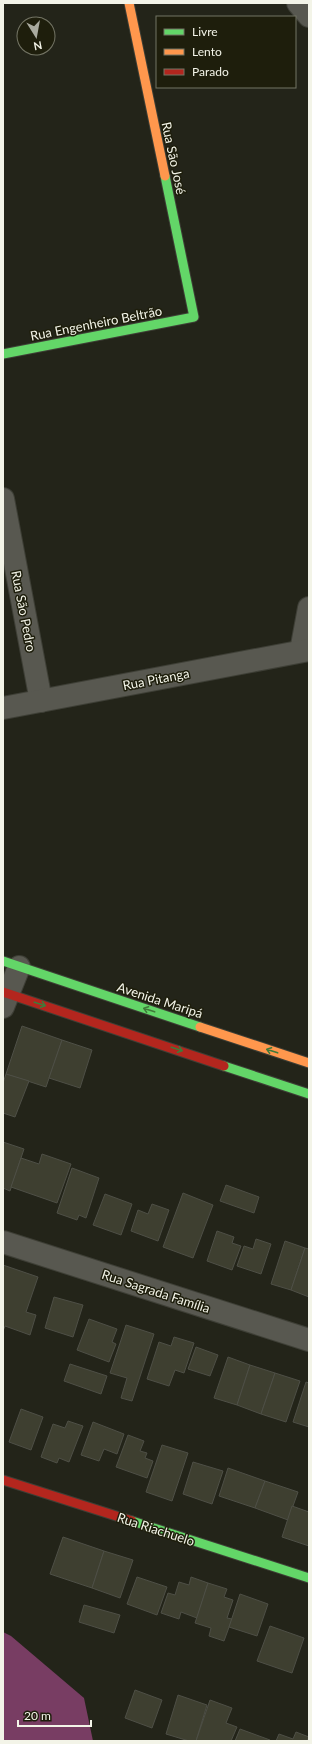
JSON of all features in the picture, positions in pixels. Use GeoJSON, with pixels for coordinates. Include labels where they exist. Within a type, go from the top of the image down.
{"type":"FeatureCollection","features":[{"type":"Feature","properties":{"kind":"street","name":"Rua São José"},"geometry":{"type":"LineString","coordinates":[[129,3],[194,317]]}},
{"type":"Feature","properties":{"kind":"street"},"geometry":{"type":"LineString","coordinates":[[298,3],[309,16]]}},
{"type":"Feature","properties":{"kind":"street","name":"Rua Engenheiro Beltrão"},"geometry":{"type":"LineString","coordinates":[[3,354],[194,317]]}},
{"type":"Feature","properties":{"kind":"street","name":"Rua São Pedro"},"geometry":{"type":"LineString","coordinates":[[3,499],[41,701]]}},
{"type":"Feature","properties":{"kind":"street"},"geometry":{"type":"LineString","coordinates":[[305,651],[309,608]]}},
{"type":"Feature","properties":{"kind":"street","name":"Rua Pitanga"},"geometry":{"type":"LineString","coordinates":[[3,708],[305,651]]}},
{"type":"Feature","properties":{"kind":"street"},"geometry":{"type":"LineString","coordinates":[[11,964],[5,997],[309,1094]]}},
{"type":"Feature","properties":{"kind":"street","name":"Avenida Maripá"},"geometry":{"type":"LineString","coordinates":[[11,964],[309,1063]]}},
{"type":"Feature","properties":{"kind":"street","name":"Rua Sagrada Família"},"geometry":{"type":"LineString","coordinates":[[3,1242],[309,1340]]}},
{"type":"Feature","properties":{"kind":"street","name":"Rua Riachuelo"},"geometry":{"type":"LineString","coordinates":[[3,1480],[309,1578]]}},
{"type":"Feature","properties":{"kind":"shaded area"},"geometry":{"type":"Polygon","coordinates":[[[3,1632],[11,1636],[84,1698],[93,1741],[3,1741],[3,1632]]]}},
{"type":"Feature","properties":{"kind":"building"},"geometry":{"type":"Polygon","coordinates":[[[22,1026],[62,1040],[46,1087],[6,1074],[22,1026]]]}},
{"type":"Feature","properties":{"kind":"building"},"geometry":{"type":"Polygon","coordinates":[[[62,1040],[92,1050],[80,1088],[49,1078],[62,1040]]]}},
{"type":"Feature","properties":{"kind":"building"},"geometry":{"type":"Polygon","coordinates":[[[6,1074],[29,1081],[15,1117],[3,1113],[3,1083],[6,1074]]]}},
{"type":"Feature","properties":{"kind":"building"},"geometry":{"type":"Polygon","coordinates":[[[3,1142],[24,1149],[10,1191],[3,1188],[3,1142]]]}},
{"type":"Feature","properties":{"kind":"building"},"geometry":{"type":"Polygon","coordinates":[[[42,1154],[71,1164],[57,1203],[11,1187],[21,1158],[39,1164],[42,1154]]]}},
{"type":"Feature","properties":{"kind":"building"},"geometry":{"type":"Polygon","coordinates":[[[72,1168],[99,1178],[86,1218],[79,1215],[77,1220],[57,1213],[72,1168]]]}},
{"type":"Feature","properties":{"kind":"building"},"geometry":{"type":"Polygon","coordinates":[[[226,1185],[259,1197],[254,1213],[220,1201],[226,1185]]]}},
{"type":"Feature","properties":{"kind":"building"},"geometry":{"type":"Polygon","coordinates":[[[183,1193],[213,1205],[193,1258],[163,1247],[183,1193]]]}},
{"type":"Feature","properties":{"kind":"building"},"geometry":{"type":"Polygon","coordinates":[[[105,1194],[132,1204],[121,1235],[93,1225],[105,1194]]]}},
{"type":"Feature","properties":{"kind":"building"},"geometry":{"type":"Polygon","coordinates":[[[152,1204],[169,1210],[158,1241],[131,1231],[138,1210],[148,1214],[152,1204]]]}},
{"type":"Feature","properties":{"kind":"building"},"geometry":{"type":"Polygon","coordinates":[[[217,1231],[234,1237],[232,1243],[241,1246],[232,1270],[207,1261],[217,1231]]]}},
{"type":"Feature","properties":{"kind":"building"},"geometry":{"type":"Polygon","coordinates":[[[256,1239],[271,1244],[261,1274],[237,1266],[244,1246],[253,1249],[256,1239]]]}},
{"type":"Feature","properties":{"kind":"building"},"geometry":{"type":"Polygon","coordinates":[[[285,1241],[305,1248],[291,1290],[271,1284],[285,1241]]]}},
{"type":"Feature","properties":{"kind":"building"},"geometry":{"type":"Polygon","coordinates":[[[305,1248],[309,1249],[309,1297],[291,1290],[305,1248]]]}},
{"type":"Feature","properties":{"kind":"building"},"geometry":{"type":"Polygon","coordinates":[[[3,1265],[38,1277],[26,1312],[36,1315],[30,1335],[5,1326],[3,1331],[3,1265]]]}},
{"type":"Feature","properties":{"kind":"building"},"geometry":{"type":"Polygon","coordinates":[[[54,1297],[83,1305],[73,1337],[45,1328],[54,1297]]]}},
{"type":"Feature","properties":{"kind":"building"},"geometry":{"type":"Polygon","coordinates":[[[89,1319],[117,1329],[112,1342],[116,1344],[109,1362],[77,1350],[89,1319]]]}},
{"type":"Feature","properties":{"kind":"building"},"geometry":{"type":"Polygon","coordinates":[[[126,1325],[154,1334],[132,1401],[121,1398],[127,1378],[110,1373],[126,1325]]]}},
{"type":"Feature","properties":{"kind":"building"},"geometry":{"type":"Polygon","coordinates":[[[174,1337],[194,1343],[184,1373],[175,1370],[169,1386],[147,1379],[159,1342],[171,1346],[174,1337]]]}},
{"type":"Feature","properties":{"kind":"building"},"geometry":{"type":"Polygon","coordinates":[[[196,1347],[218,1355],[210,1376],[188,1369],[196,1347]]]}},
{"type":"Feature","properties":{"kind":"building"},"geometry":{"type":"Polygon","coordinates":[[[228,1357],[250,1365],[237,1405],[214,1398],[228,1357]]]}},
{"type":"Feature","properties":{"kind":"building"},"geometry":{"type":"Polygon","coordinates":[[[70,1364],[107,1376],[101,1394],[64,1381],[70,1364]]]}},
{"type":"Feature","properties":{"kind":"building"},"geometry":{"type":"Polygon","coordinates":[[[250,1365],[275,1373],[261,1414],[237,1405],[250,1365]]]}},
{"type":"Feature","properties":{"kind":"building"},"geometry":{"type":"Polygon","coordinates":[[[275,1373],[300,1381],[286,1422],[261,1414],[275,1373]]]}},
{"type":"Feature","properties":{"kind":"building"},"geometry":{"type":"Polygon","coordinates":[[[306,1382],[309,1383],[309,1427],[293,1422],[306,1382]]]}},
{"type":"Feature","properties":{"kind":"building"},"geometry":{"type":"Polygon","coordinates":[[[21,1409],[43,1417],[31,1450],[9,1442],[21,1409]]]}},
{"type":"Feature","properties":{"kind":"building"},"geometry":{"type":"Polygon","coordinates":[[[68,1421],[83,1426],[69,1462],[59,1458],[57,1463],[41,1457],[53,1424],[65,1428],[68,1421]]]}},
{"type":"Feature","properties":{"kind":"building"},"geometry":{"type":"Polygon","coordinates":[[[93,1422],[124,1434],[117,1454],[104,1449],[99,1461],[81,1455],[93,1422]]]}},
{"type":"Feature","properties":{"kind":"building"},"geometry":{"type":"Polygon","coordinates":[[[128,1435],[144,1441],[140,1451],[147,1453],[145,1458],[153,1461],[147,1478],[116,1467],[128,1435]]]}},
{"type":"Feature","properties":{"kind":"building"},"geometry":{"type":"Polygon","coordinates":[[[162,1445],[188,1453],[172,1501],[146,1492],[162,1445]]]}},
{"type":"Feature","properties":{"kind":"building"},"geometry":{"type":"Polygon","coordinates":[[[193,1462],[223,1471],[212,1504],[183,1494],[193,1462]]]}},
{"type":"Feature","properties":{"kind":"building"},"geometry":{"type":"Polygon","coordinates":[[[228,1468],[265,1481],[255,1508],[219,1496],[228,1468]]]}},
{"type":"Feature","properties":{"kind":"building"},"geometry":{"type":"Polygon","coordinates":[[[265,1481],[298,1492],[288,1520],[255,1508],[265,1481]]]}},
{"type":"Feature","properties":{"kind":"building"},"geometry":{"type":"Polygon","coordinates":[[[292,1506],[309,1512],[309,1546],[282,1537],[292,1506]]]}},
{"type":"Feature","properties":{"kind":"building"},"geometry":{"type":"Polygon","coordinates":[[[63,1537],[104,1551],[92,1588],[50,1574],[63,1537]]]}},
{"type":"Feature","properties":{"kind":"building"},"geometry":{"type":"Polygon","coordinates":[[[104,1551],[133,1560],[120,1598],[92,1588],[104,1551]]]}},
{"type":"Feature","properties":{"kind":"building"},"geometry":{"type":"Polygon","coordinates":[[[137,1577],[167,1587],[157,1615],[127,1604],[137,1577]]]}},
{"type":"Feature","properties":{"kind":"building"},"geometry":{"type":"Polygon","coordinates":[[[191,1577],[208,1583],[197,1618],[181,1612],[179,1619],[161,1613],[168,1593],[175,1595],[179,1582],[189,1585],[191,1577]]]}},
{"type":"Feature","properties":{"kind":"building"},"geometry":{"type":"Polygon","coordinates":[[[208,1583],[227,1589],[224,1597],[233,1600],[227,1618],[232,1619],[224,1641],[209,1636],[211,1628],[195,1623],[208,1583]]]}},
{"type":"Feature","properties":{"kind":"building"},"geometry":{"type":"Polygon","coordinates":[[[240,1594],[268,1604],[257,1636],[229,1627],[240,1594]]]}},
{"type":"Feature","properties":{"kind":"building"},"geometry":{"type":"Polygon","coordinates":[[[84,1605],[120,1615],[114,1633],[79,1622],[84,1605]]]}},
{"type":"Feature","properties":{"kind":"building"},"geometry":{"type":"Polygon","coordinates":[[[270,1626],[304,1638],[292,1673],[257,1661],[270,1626]]]}},
{"type":"Feature","properties":{"kind":"building"},"geometry":{"type":"Polygon","coordinates":[[[135,1690],[162,1700],[152,1728],[125,1718],[135,1690]]]}},
{"type":"Feature","properties":{"kind":"building"},"geometry":{"type":"Polygon","coordinates":[[[178,1695],[207,1705],[196,1741],[189,1741],[166,1734],[178,1695]]]}},
{"type":"Feature","properties":{"kind":"building"},"geometry":{"type":"Polygon","coordinates":[[[210,1700],[232,1708],[226,1723],[237,1727],[231,1741],[196,1741],[210,1700]]]}},
{"type":"Feature","properties":{"kind":"building"},"geometry":{"type":"Polygon","coordinates":[[[240,1729],[270,1740],[235,1741],[240,1729]]]}},
{"type":"Feature","properties":{"kind":"building"},"geometry":{"type":"Polygon","coordinates":[[[296,1732],[309,1737],[307,1741],[276,1741],[279,1734],[293,1739],[296,1732]]]}},
{"type":"Feature","properties":{"kind":"traffic: fast"},"geometry":{"type":"LineString","coordinates":[[3,354],[194,317],[165,176]]}},
{"type":"Feature","properties":{"kind":"traffic: fast"},"geometry":{"type":"LineString","coordinates":[[3,961],[200,1027]]}},
{"type":"Feature","properties":{"kind":"traffic: fast"},"geometry":{"type":"LineString","coordinates":[[224,1066],[309,1094]]}},
{"type":"Feature","properties":{"kind":"traffic: fast"},"geometry":{"type":"LineString","coordinates":[[132,1521],[309,1578]]}},
{"type":"Feature","properties":{"kind":"traffic: slow"},"geometry":{"type":"LineString","coordinates":[[129,3],[165,176]]}},
{"type":"Feature","properties":{"kind":"traffic: slow"},"geometry":{"type":"LineString","coordinates":[[200,1027],[309,1063]]}},
{"type":"Feature","properties":{"kind":"traffic: jam"},"geometry":{"type":"LineString","coordinates":[[3,992],[224,1066]]}},
{"type":"Feature","properties":{"kind":"traffic: jam"},"geometry":{"type":"LineString","coordinates":[[3,1480],[132,1521]]}}]}
